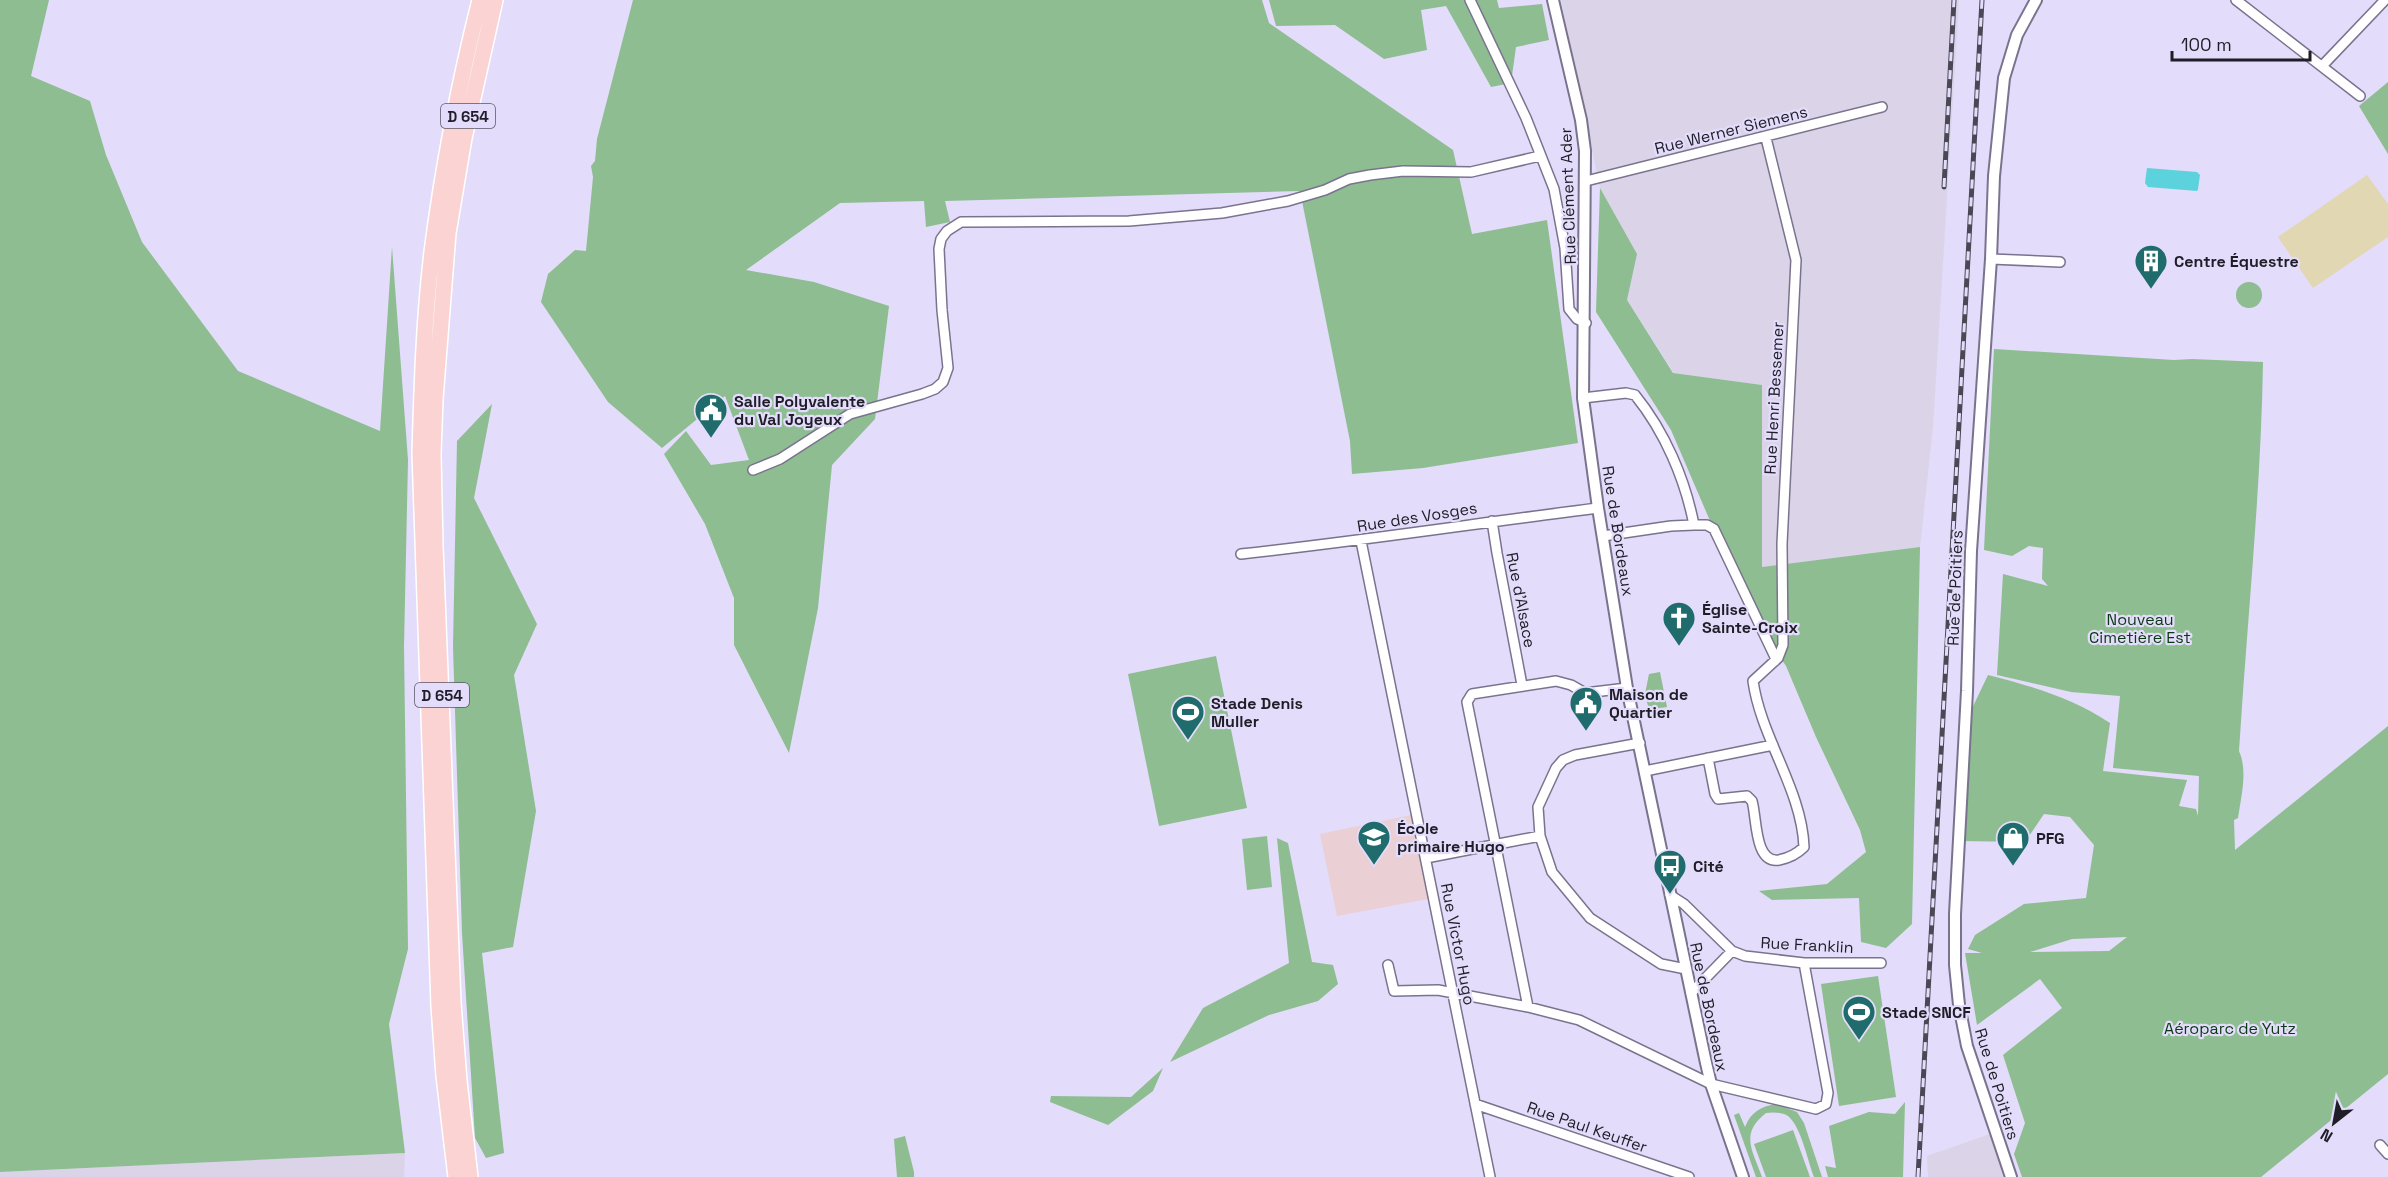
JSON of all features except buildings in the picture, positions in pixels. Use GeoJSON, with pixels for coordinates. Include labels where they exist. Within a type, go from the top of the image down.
{"type":"FeatureCollection","features":[{"type":"Feature","properties":{"kind":"highway","name":"D 654"},"geometry":{"type":"LineString","coordinates":[[470,1177],[460,1158],[444,1076],[439,1006],[420,453],[432,253],[448,144],[480,0]]}},
{"type":"Feature","properties":{"kind":"highway","name":"D 654"},"geometry":{"type":"LineString","coordinates":[[456,1177],[460,1158],[433,454],[439,331],[448,233],[464,138],[495,0]]}},
{"type":"Feature","properties":{"kind":"street"},"geometry":{"type":"LineString","coordinates":[[1470,0],[1526,118],[1554,189],[1561,217],[1569,309],[1577,319],[1586,323]]}},
{"type":"Feature","properties":{"kind":"street","name":"Rue Clément Ader"},"geometry":{"type":"LineString","coordinates":[[1553,0],[1581,120],[1586,181],[1586,323]]}},
{"type":"Feature","properties":{"kind":"street","name":"Rue de Poitiers"},"geometry":{"type":"LineString","coordinates":[[2011,1177],[1967,1046],[1959,1005],[1955,965],[1956,888],[1967,691],[1971,562],[1991,259],[1994,177],[2004,78],[2017,35],[2036,0]]}},
{"type":"Feature","properties":{"kind":"street"},"geometry":{"type":"LineString","coordinates":[[2236,0],[2360,96]]}},
{"type":"Feature","properties":{"kind":"street"},"geometry":{"type":"LineString","coordinates":[[2322,65],[2385,0]]}},
{"type":"Feature","properties":{"kind":"street","name":"Rue Werner Siemens"},"geometry":{"type":"LineString","coordinates":[[1586,181],[1766,138],[1882,107]]}},
{"type":"Feature","properties":{"kind":"street","name":"Rue Henri Bessemer"},"geometry":{"type":"LineString","coordinates":[[1766,138],[1796,260],[1782,544],[1783,645],[1775,661]]}},
{"type":"Feature","properties":{"kind":"street"},"geometry":{"type":"LineString","coordinates":[[753,470],[780,459],[850,414],[922,394],[935,389],[943,382],[948,368],[939,249],[941,239],[947,231],[961,222],[1119,221],[1222,213],[1288,201],[1325,190],[1348,179],[1370,175],[1403,171],[1472,172],[1540,156]]}},
{"type":"Feature","properties":{"kind":"street"},"geometry":{"type":"LineString","coordinates":[[1991,259],[2061,262]]}},
{"type":"Feature","properties":{"kind":"street","name":"Rue de Bordeaux"},"geometry":{"type":"LineString","coordinates":[[1586,323],[1583,398],[1627,688],[1711,1084],[1743,1177]]}},
{"type":"Feature","properties":{"kind":"street"},"geometry":{"type":"LineString","coordinates":[[1583,398],[1626,393],[1635,395],[1661,434],[1678,473],[1694,525]]}},
{"type":"Feature","properties":{"kind":"street","name":"Rue des Vosges"},"geometry":{"type":"LineString","coordinates":[[1241,554],[1361,541],[1598,508]]}},
{"type":"Feature","properties":{"kind":"street","name":"Rue d'Alsace"},"geometry":{"type":"LineString","coordinates":[[1492,521],[1522,685]]}},
{"type":"Feature","properties":{"kind":"street"},"geometry":{"type":"LineString","coordinates":[[1603,536],[1671,526],[1707,525],[1714,529],[1775,657],[1775,661],[1753,681],[1802,825],[1804,847],[1796,855],[1774,861],[1767,858],[1760,847],[1752,801],[1747,796],[1718,799],[1708,758]]}},
{"type":"Feature","properties":{"kind":"street","name":"Rue Victor Hugo"},"geometry":{"type":"LineString","coordinates":[[1361,541],[1490,1177]]}},
{"type":"Feature","properties":{"kind":"street"},"geometry":{"type":"LineString","coordinates":[[1528,1007],[1467,702],[1472,694],[1556,681],[1571,685],[1585,693],[1627,688]]}},
{"type":"Feature","properties":{"kind":"street"},"geometry":{"type":"LineString","coordinates":[[1640,743],[1575,755],[1563,760],[1556,768],[1538,807],[1540,836],[1552,872],[1590,918],[1661,964],[1686,969]]}},
{"type":"Feature","properties":{"kind":"street"},"geometry":{"type":"LineString","coordinates":[[1645,771],[1773,745]]}},
{"type":"Feature","properties":{"kind":"street"},"geometry":{"type":"LineString","coordinates":[[1425,858],[1540,836]]}},
{"type":"Feature","properties":{"kind":"street"},"geometry":{"type":"LineString","coordinates":[[1670,895],[1684,904],[1732,951],[1691,993]]}},
{"type":"Feature","properties":{"kind":"street","name":"Rue Franklin"},"geometry":{"type":"LineString","coordinates":[[1732,951],[1744,956],[1804,963],[1881,963]]}},
{"type":"Feature","properties":{"kind":"street"},"geometry":{"type":"LineString","coordinates":[[1388,965],[1394,991],[1438,990],[1528,1007],[1579,1020],[1711,1084],[1816,1109],[1826,1104],[1828,1093],[1804,963]]}},
{"type":"Feature","properties":{"kind":"street","name":"Rue Paul Keuffer"},"geometry":{"type":"LineString","coordinates":[[1475,1104],[1689,1177]]}},
{"type":"Feature","properties":{"kind":"street"},"geometry":{"type":"LineString","coordinates":[[2380,1145],[2388,1154]]}},
{"type":"Feature","properties":{"kind":"shaded area"},"geometry":{"type":"Polygon","coordinates":[[[1561,0],[1959,0],[1933,427],[1920,547],[1762,567],[1762,385],[1674,373],[1627,300],[1637,254],[1600,188],[1561,0]]]}},
{"type":"Feature","properties":{"kind":"shaded area"},"geometry":{"type":"Polygon","coordinates":[[[2147,168],[2197,172],[2200,175],[2198,189],[2197,191],[2148,187],[2145,183],[2147,168]]]}},
{"type":"Feature","properties":{"kind":"shaded area","name":"École primaire Hugo"},"geometry":{"type":"Polygon","coordinates":[[[1411,815],[1428,899],[1337,916],[1320,834],[1411,815]]]}},
{"type":"Feature","properties":{"kind":"shaded area"},"geometry":{"type":"Polygon","coordinates":[[[1990,1134],[2003,1177],[1928,1177],[1927,1156],[1990,1134]]]}},
{"type":"Feature","properties":{"kind":"shaded area"},"geometry":{"type":"Polygon","coordinates":[[[405,1153],[404,1177],[0,1177],[0,1172],[405,1153]]]}},
{"type":"Feature","properties":{"kind":"green space"},"geometry":{"type":"Polygon","coordinates":[[[0,0],[49,0],[31,76],[90,101],[106,155],[142,242],[238,371],[380,431],[392,247],[408,460],[404,646],[408,949],[389,1024],[405,1153],[0,1172],[0,0]]]}},
{"type":"Feature","properties":{"kind":"green space"},"geometry":{"type":"Polygon","coordinates":[[[633,0],[1262,0],[1269,23],[1453,150],[1472,234],[1547,220],[1578,443],[1423,468],[1352,474],[1350,441],[1300,191],[945,201],[950,222],[926,227],[924,201],[840,203],[746,270],[814,282],[889,306],[875,419],[832,465],[818,608],[789,753],[734,645],[734,598],[705,524],[664,454],[686,431],[711,465],[749,460],[725,396],[662,448],[608,402],[541,302],[548,274],[575,250],[586,251],[593,177],[591,166],[595,161],[597,139],[633,0]]]}},
{"type":"Feature","properties":{"kind":"green space"},"geometry":{"type":"Polygon","coordinates":[[[1269,0],[1497,0],[1499,8],[1542,4],[1549,40],[1516,47],[1511,83],[1491,87],[1446,6],[1421,10],[1427,50],[1384,59],[1335,25],[1276,26],[1269,0]]]}},
{"type":"Feature","properties":{"kind":"green space"},"geometry":{"type":"Polygon","coordinates":[[[2388,82],[2388,154],[2359,106],[2388,82]]]}},
{"type":"Feature","properties":{"kind":"green space"},"geometry":{"type":"Polygon","coordinates":[[[1600,188],[1637,254],[1627,300],[1673,373],[1762,385],[1762,567],[1920,547],[1912,924],[1886,948],[1861,942],[1859,898],[1772,900],[1759,891],[1827,884],[1866,852],[1860,830],[1816,737],[1786,666],[1726,558],[1671,430],[1596,312],[1600,188]]]}},
{"type":"Feature","properties":{"kind":"green space"},"geometry":{"type":"Polygon","coordinates":[[[2249,282],[2259,285],[2262,295],[2259,305],[2249,308],[2239,305],[2236,295],[2239,285],[2249,282]]]}},
{"type":"Feature","properties":{"kind":"green space"},"geometry":{"type":"Polygon","coordinates":[[[1994,349],[2174,360],[2263,362],[2257,508],[2239,751],[2243,767],[2243,784],[2238,818],[2234,820],[2235,850],[2388,726],[2388,1074],[2261,1177],[2022,1177],[2014,1154],[2025,1123],[2003,1055],[2062,1008],[2040,979],[1977,1025],[1965,953],[1982,953],[1968,949],[1975,935],[2024,904],[2086,898],[2094,845],[2070,817],[2044,814],[2025,842],[1960,841],[1966,721],[1988,675],[2036,688],[2081,706],[2110,723],[2103,771],[2187,780],[2179,806],[2196,809],[2198,816],[2199,776],[2113,768],[2120,696],[2071,692],[1997,675],[2003,574],[2048,586],[2042,579],[2043,548],[2029,546],[2012,556],[1984,550],[1994,349]],[[2127,937],[2072,939],[2030,952],[2109,951],[2127,937]]]}},
{"type":"Feature","properties":{"kind":"green space"},"geometry":{"type":"Polygon","coordinates":[[[492,404],[474,498],[537,624],[514,675],[536,811],[513,947],[482,953],[504,1153],[486,1158],[475,1138],[462,933],[453,647],[457,441],[492,404]]]}},
{"type":"Feature","properties":{"kind":"green space","name":"Stade Denis Muller"},"geometry":{"type":"Polygon","coordinates":[[[1216,656],[1247,808],[1159,826],[1128,674],[1216,656]]]}},
{"type":"Feature","properties":{"kind":"green space"},"geometry":{"type":"Polygon","coordinates":[[[1660,672],[1667,707],[1649,710],[1645,694],[1649,674],[1660,672]]]}},
{"type":"Feature","properties":{"kind":"green space"},"geometry":{"type":"Polygon","coordinates":[[[1267,836],[1272,887],[1247,890],[1242,839],[1267,836]]]}},
{"type":"Feature","properties":{"kind":"green space"},"geometry":{"type":"Polygon","coordinates":[[[1277,838],[1288,843],[1312,962],[1333,965],[1338,984],[1318,1001],[1269,1015],[1170,1062],[1203,1008],[1289,963],[1277,838]]]}},
{"type":"Feature","properties":{"kind":"green space","name":"Stade SNCF"},"geometry":{"type":"Polygon","coordinates":[[[1878,976],[1896,1097],[1839,1106],[1821,984],[1878,976]]]}},
{"type":"Feature","properties":{"kind":"green space"},"geometry":{"type":"Polygon","coordinates":[[[1163,1068],[1153,1091],[1108,1125],[1050,1102],[1051,1096],[1131,1097],[1163,1068]]]}},
{"type":"Feature","properties":{"kind":"green space"},"geometry":{"type":"Polygon","coordinates":[[[1905,1102],[1903,1177],[1828,1177],[1825,1166],[1836,1168],[1829,1126],[1869,1112],[1895,1114],[1905,1102]]]}},
{"type":"Feature","properties":{"kind":"green space"},"geometry":{"type":"Polygon","coordinates":[[[1777,1104],[1797,1112],[1804,1123],[1822,1177],[1814,1177],[1793,1121],[1786,1115],[1774,1112],[1766,1113],[1758,1121],[1750,1136],[1752,1151],[1762,1177],[1756,1177],[1734,1115],[1739,1113],[1745,1127],[1750,1117],[1757,1111],[1777,1104]]]}},
{"type":"Feature","properties":{"kind":"green space"},"geometry":{"type":"Polygon","coordinates":[[[1793,1130],[1810,1177],[1766,1177],[1754,1144],[1793,1130]]]}},
{"type":"Feature","properties":{"kind":"green space"},"geometry":{"type":"Polygon","coordinates":[[[905,1136],[914,1177],[897,1177],[894,1139],[905,1136]]]}},
{"type":"Feature","properties":{"kind":"sand"},"geometry":{"type":"Polygon","coordinates":[[[2367,175],[2388,204],[2388,237],[2313,288],[2278,237],[2367,175]]]}},
{"type":"Feature","properties":{"kind":"railway"},"geometry":{"type":"LineString","coordinates":[[1944,187],[1954,0]]}},
{"type":"Feature","properties":{"kind":"railway"},"geometry":{"type":"LineString","coordinates":[[1918,1177],[1982,0]]}},
{"type":"Feature","properties":{"kind":"place","name":"Centre Équestre"},"geometry":{"type":"Point","coordinates":[2151,290]}},
{"type":"Feature","properties":{"kind":"place","name":"Salle Polyvalente du Val Joyeux"},"geometry":{"type":"Point","coordinates":[711,439]}},
{"type":"Feature","properties":{"kind":"place","name":"Église Sainte-Croix"},"geometry":{"type":"Point","coordinates":[1679,647]}},
{"type":"Feature","properties":{"kind":"place","name":"Maison de Quartier"},"geometry":{"type":"Point","coordinates":[1586,732]}},
{"type":"Feature","properties":{"kind":"place","name":"Stade Denis Muller"},"geometry":{"type":"Point","coordinates":[1188,741]}},
{"type":"Feature","properties":{"kind":"place","name":"École primaire Hugo"},"geometry":{"type":"Point","coordinates":[1374,866]}},
{"type":"Feature","properties":{"kind":"place","name":"PFG"},"geometry":{"type":"Point","coordinates":[2013,867]}},
{"type":"Feature","properties":{"kind":"place","name":"Cité"},"geometry":{"type":"Point","coordinates":[1670,895]}},
{"type":"Feature","properties":{"kind":"place","name":"Stade SNCF"},"geometry":{"type":"Point","coordinates":[1859,1041]}},
{"type":"Feature","properties":{"kind":"park label","name":"Nouveau Cimetière Est"},"geometry":{"type":"Point","coordinates":[2140,628]}},
{"type":"Feature","properties":{"kind":"park label","name":"Aéroparc de Yutz"},"geometry":{"type":"Point","coordinates":[2230,1028]}}]}
